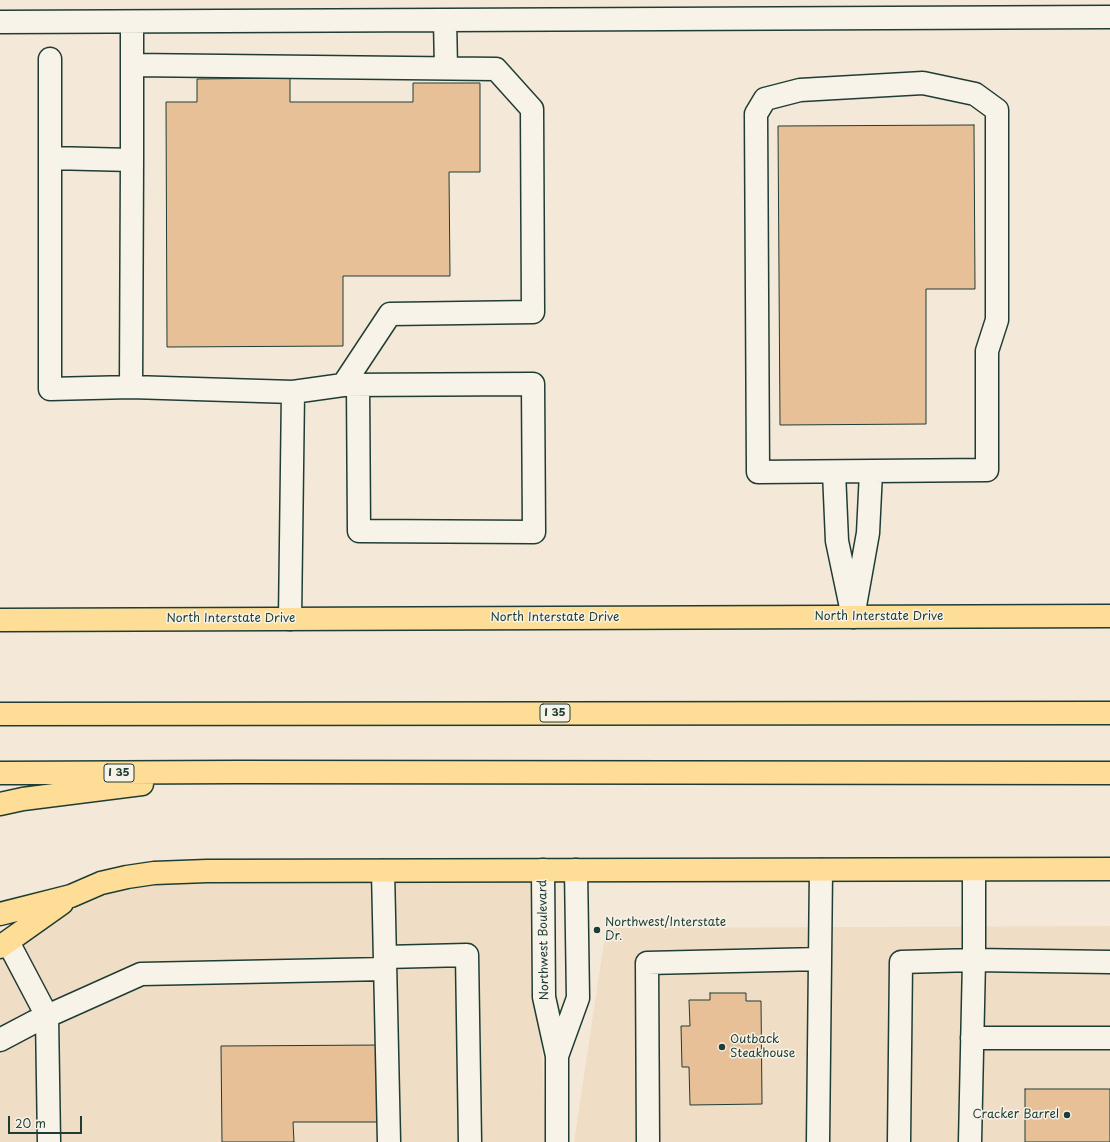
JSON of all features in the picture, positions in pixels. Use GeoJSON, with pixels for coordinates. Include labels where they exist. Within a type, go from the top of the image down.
{"type":"FeatureCollection","features":[{"type":"Feature","properties":{"kind":"main road","name":"North Interstate Drive"},"geometry":{"type":"LineString","coordinates":[[0,620],[1110,616]]}},
{"type":"Feature","properties":{"kind":"main road","name":"I 35"},"geometry":{"type":"LineString","coordinates":[[0,714],[1110,713]]}},
{"type":"Feature","properties":{"kind":"main road"},"geometry":{"type":"LineString","coordinates":[[0,804],[239,772]]}},
{"type":"Feature","properties":{"kind":"main road","name":"I 35"},"geometry":{"type":"LineString","coordinates":[[0,773],[1110,772]]}},
{"type":"Feature","properties":{"kind":"main road"},"geometry":{"type":"LineString","coordinates":[[0,914],[71,896],[101,883],[127,877],[154,873],[207,870],[1110,869]]}},
{"type":"Feature","properties":{"kind":"main road"},"geometry":{"type":"LineString","coordinates":[[4,945],[71,896]]}},
{"type":"Feature","properties":{"kind":"street"},"geometry":{"type":"LineString","coordinates":[[0,22],[445,20],[953,9],[1110,17]]}},
{"type":"Feature","properties":{"kind":"street"},"geometry":{"type":"LineString","coordinates":[[445,20],[446,68]]}},
{"type":"Feature","properties":{"kind":"street"},"geometry":{"type":"LineString","coordinates":[[131,387],[132,22]]}},
{"type":"Feature","properties":{"kind":"street"},"geometry":{"type":"LineString","coordinates":[[50,59],[50,389],[131,387],[293,392],[350,385],[533,384],[534,532],[359,530],[350,385],[390,314],[533,312],[532,109],[496,69],[132,65]]}},
{"type":"Feature","properties":{"kind":"street"},"geometry":{"type":"LineString","coordinates":[[923,83],[975,94],[996,110],[997,320],[988,350],[987,470],[871,472],[758,472],[756,114],[765,99],[800,90],[923,83]]}},
{"type":"Feature","properties":{"kind":"street"},"geometry":{"type":"LineString","coordinates":[[50,158],[132,160]]}},
{"type":"Feature","properties":{"kind":"street"},"geometry":{"type":"LineString","coordinates":[[290,619],[293,392]]}},
{"type":"Feature","properties":{"kind":"street"},"geometry":{"type":"LineString","coordinates":[[834,472],[836,541],[853,618]]}},
{"type":"Feature","properties":{"kind":"street"},"geometry":{"type":"LineString","coordinates":[[853,618],[868,533],[871,472]]}},
{"type":"Feature","properties":{"kind":"street"},"geometry":{"type":"LineString","coordinates":[[383,870],[388,1142]]}},
{"type":"Feature","properties":{"kind":"street","name":"Northwest Boulevard"},"geometry":{"type":"LineString","coordinates":[[542,870],[544,997],[557,1056],[557,1142]]}},
{"type":"Feature","properties":{"kind":"street","name":"Northwest Boulevard"},"geometry":{"type":"LineString","coordinates":[[557,1056],[578,998],[576,870]]}},
{"type":"Feature","properties":{"kind":"street"},"geometry":{"type":"LineString","coordinates":[[818,1142],[821,870]]}},
{"type":"Feature","properties":{"kind":"street"},"geometry":{"type":"LineString","coordinates":[[970,1142],[974,960],[974,870]]}},
{"type":"Feature","properties":{"kind":"street"},"geometry":{"type":"LineString","coordinates":[[4,945],[47,1016],[49,1142]]}},
{"type":"Feature","properties":{"kind":"street"},"geometry":{"type":"LineString","coordinates":[[0,1040],[47,1016],[140,974],[385,963],[468,955],[470,1142]]}},
{"type":"Feature","properties":{"kind":"street"},"geometry":{"type":"LineString","coordinates":[[648,1142],[647,963],[820,959]]}},
{"type":"Feature","properties":{"kind":"street"},"geometry":{"type":"LineString","coordinates":[[899,1142],[901,962],[974,960],[1110,962]]}},
{"type":"Feature","properties":{"kind":"street"},"geometry":{"type":"LineString","coordinates":[[972,1038],[1110,1038]]}},
{"type":"Feature","properties":{"kind":"shaded area"},"geometry":{"type":"Polygon","coordinates":[[[531,877],[546,1142],[0,1142],[0,948],[76,902],[119,885],[179,878],[531,877]]]}},
{"type":"Feature","properties":{"kind":"shaded area"},"geometry":{"type":"Polygon","coordinates":[[[1110,926],[1110,1142],[574,1142],[606,928],[1110,926]]]}},
{"type":"Feature","properties":{"kind":"building"},"geometry":{"type":"Polygon","coordinates":[[[290,78],[290,102],[413,102],[413,83],[480,83],[480,172],[449,172],[450,276],[343,276],[343,346],[167,347],[166,102],[197,102],[197,79],[290,78]]]}},
{"type":"Feature","properties":{"kind":"building"},"geometry":{"type":"Polygon","coordinates":[[[974,125],[975,289],[926,289],[926,424],[780,425],[778,126],[974,125]]]}},
{"type":"Feature","properties":{"kind":"building","name":"Outback Steakhouse"},"geometry":{"type":"Polygon","coordinates":[[[710,993],[746,993],[746,1001],[761,1001],[762,1104],[690,1105],[689,1067],[682,1067],[681,1026],[690,1026],[689,1000],[710,1000],[710,993]]]}},
{"type":"Feature","properties":{"kind":"building"},"geometry":{"type":"Polygon","coordinates":[[[386,1045],[386,1122],[293,1122],[294,1142],[222,1142],[221,1046],[386,1045]]]}},
{"type":"Feature","properties":{"kind":"building","name":"Cracker Barrel"},"geometry":{"type":"Polygon","coordinates":[[[1025,1089],[1110,1089],[1110,1142],[1025,1142],[1025,1089]]]}},
{"type":"Feature","properties":{"kind":"place","name":"Northwest/Interstate Dr."},"geometry":{"type":"Point","coordinates":[597,930]}},
{"type":"Feature","properties":{"kind":"place","name":"Outback Steakhouse"},"geometry":{"type":"Point","coordinates":[722,1047]}},
{"type":"Feature","properties":{"kind":"place","name":"Cracker Barrel"},"geometry":{"type":"Point","coordinates":[1067,1115]}}]}
